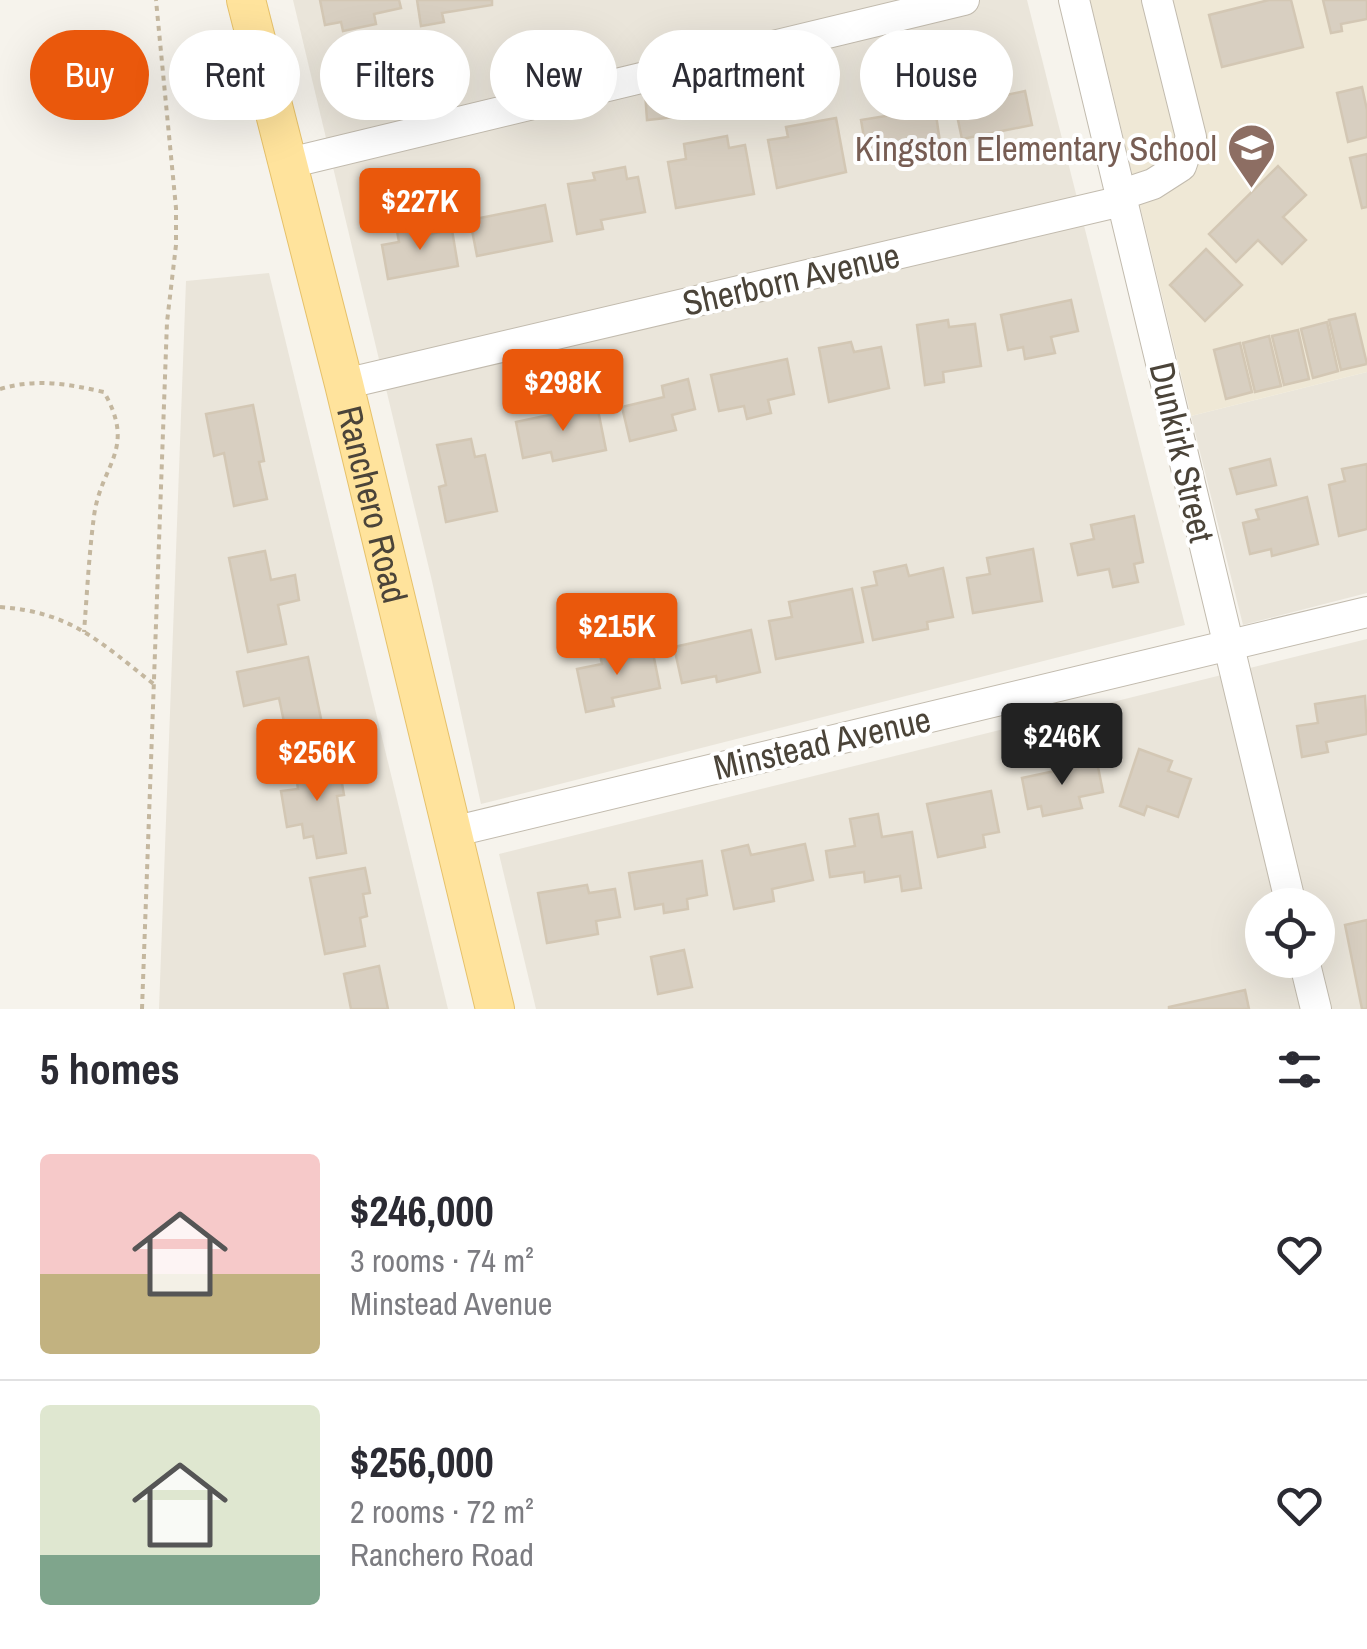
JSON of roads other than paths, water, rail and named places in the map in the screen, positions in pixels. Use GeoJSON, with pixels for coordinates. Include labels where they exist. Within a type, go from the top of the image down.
{"type":"FeatureCollection","features":[{"type":"Feature","properties":{"kind":"main road","name":"Ranchero Road"},"geometry":{"type":"LineString","coordinates":[[246,0],[344,384],[495,1009]]}},
{"type":"Feature","properties":{"kind":"street"},"geometry":{"type":"LineString","coordinates":[[285,164],[964,0]]}},
{"type":"Feature","properties":{"kind":"street","name":"Dunkirk Street"},"geometry":{"type":"LineString","coordinates":[[1074,0],[1287,888]]}},
{"type":"Feature","properties":{"kind":"street","name":"Sherborn Avenue"},"geometry":{"type":"LineString","coordinates":[[344,384],[1121,198],[1153,184],[1181,166],[1191,136],[1158,0]]}},
{"type":"Feature","properties":{"kind":"street","name":"Minstead Avenue"},"geometry":{"type":"LineString","coordinates":[[452,832],[1367,612]]}},
{"type":"Feature","properties":{"kind":"street"},"geometry":{"type":"LineString","coordinates":[[1308,978],[1316,1009]]}},
{"type":"Feature","properties":{"kind":"place","name":"Kingston Elementary School"},"geometry":{"type":"Point","coordinates":[1252,190]}}]}
